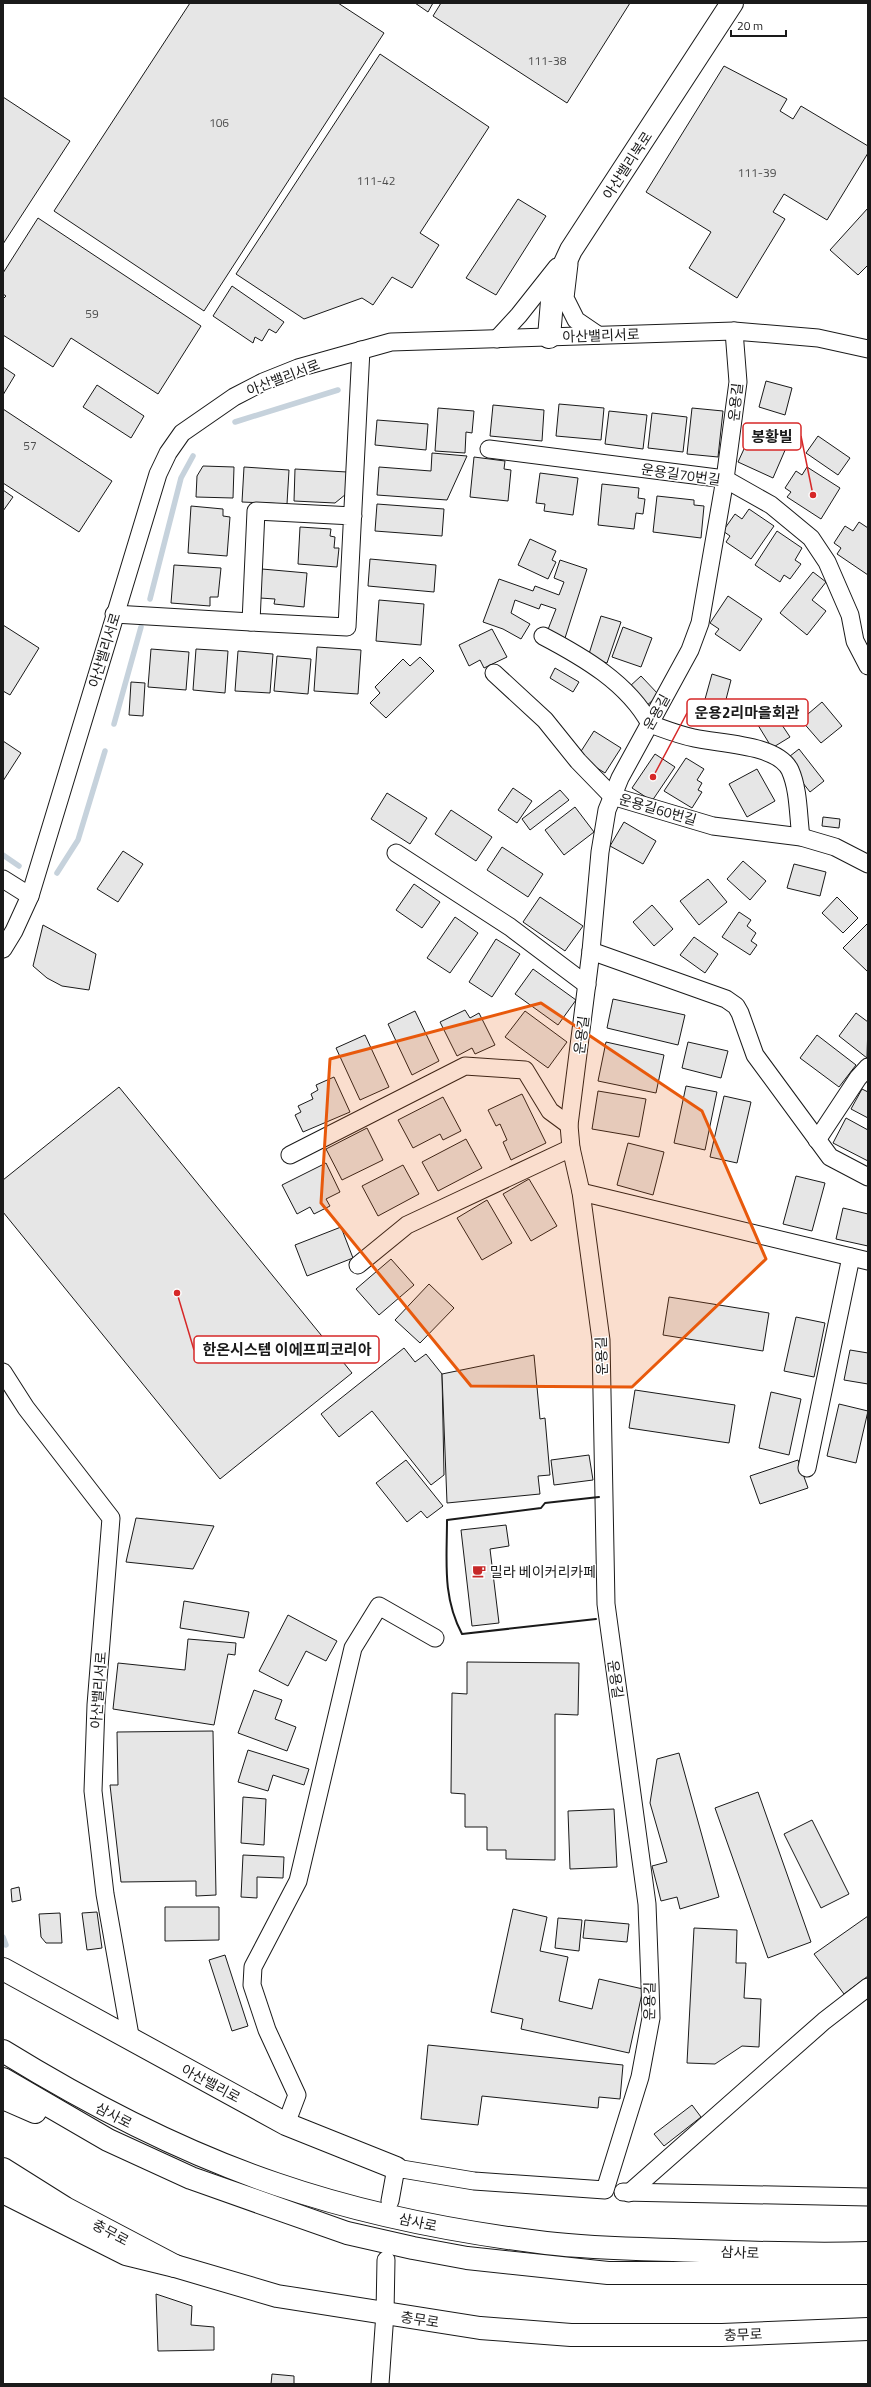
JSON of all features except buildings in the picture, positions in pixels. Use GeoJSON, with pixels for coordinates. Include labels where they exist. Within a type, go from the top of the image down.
{"type":"FeatureCollection","features":[{"type":"Feature","properties":{"kind":"main road","name":"아산밸리북로"},"geometry":{"type":"LineString","coordinates":[[549,337],[553,289],[571,250],[732,3]]}},
{"type":"Feature","properties":{"kind":"main road","name":"아산밸리로"},"geometry":{"type":"LineString","coordinates":[[7,1970],[131,2041],[286,2124],[396,2168]]}},
{"type":"Feature","properties":{"kind":"main road","name":"삼사로"},"geometry":{"type":"LineString","coordinates":[[3,2051],[115,2116],[183,2148],[276,2184],[415,2222],[466,2232],[603,2248],[822,2255],[868,2253]]}},
{"type":"Feature","properties":{"kind":"main road","name":"삼사로"},"geometry":{"type":"LineString","coordinates":[[3,2079],[108,2140],[191,2178],[347,2233],[467,2258],[608,2273],[868,2273]]}},
{"type":"Feature","properties":{"kind":"main road"},"geometry":{"type":"LineString","coordinates":[[3,2098],[191,2178]]}},
{"type":"Feature","properties":{"kind":"main road","name":"충무로"},"geometry":{"type":"LineString","coordinates":[[3,2169],[65,2208],[175,2266],[277,2296],[480,2328],[571,2335],[722,2335],[868,2329]]}},
{"type":"Feature","properties":{"kind":"main road"},"geometry":{"type":"LineString","coordinates":[[3,2192],[126,2254],[175,2266]]}},
{"type":"Feature","properties":{"kind":"street"},"geometry":{"type":"LineString","coordinates":[[571,250],[565,298],[576,320],[598,335]]}},
{"type":"Feature","properties":{"kind":"street"},"geometry":{"type":"LineString","coordinates":[[497,338],[519,315],[571,250]]}},
{"type":"Feature","properties":{"kind":"street","name":"아산밸리서로"},"geometry":{"type":"LineString","coordinates":[[3,949],[14,931],[30,896],[114,614],[158,474],[168,453],[182,433],[234,397],[263,382],[298,368],[391,342],[734,331],[818,338],[868,349]]}},
{"type":"Feature","properties":{"kind":"street","name":"운용길"},"geometry":{"type":"LineString","coordinates":[[605,2190],[640,2077],[651,2018],[650,1984],[647,1904],[606,1604],[601,1340],[581,1192],[571,1148],[569,1125],[591,951],[600,852],[612,796],[690,650],[700,623],[725,479],[738,382],[734,331]]}},
{"type":"Feature","properties":{"kind":"street"},"geometry":{"type":"LineString","coordinates":[[114,614],[347,627],[361,350]]}},
{"type":"Feature","properties":{"kind":"street","name":"운용길70번길"},"geometry":{"type":"LineString","coordinates":[[489,449],[725,479],[771,505],[811,538],[827,562],[839,586],[850,614],[855,641],[868,666]]}},
{"type":"Feature","properties":{"kind":"street"},"geometry":{"type":"LineString","coordinates":[[251,622],[256,511],[353,516]]}},
{"type":"Feature","properties":{"kind":"street"},"geometry":{"type":"LineString","coordinates":[[543,636],[576,653],[613,681],[640,706],[650,724],[692,738],[760,750],[776,756],[789,769],[794,782],[801,837]]}},
{"type":"Feature","properties":{"kind":"street","name":"운용길60번길"},"geometry":{"type":"LineString","coordinates":[[494,673],[545,720],[578,761],[612,796],[713,826],[801,837],[836,847],[868,864]]}},
{"type":"Feature","properties":{"kind":"street"},"geometry":{"type":"LineString","coordinates":[[396,854],[510,927],[587,985]]}},
{"type":"Feature","properties":{"kind":"street"},"geometry":{"type":"LineString","coordinates":[[3,879],[30,896]]}},
{"type":"Feature","properties":{"kind":"street"},"geometry":{"type":"LineString","coordinates":[[591,951],[726,999],[736,1006],[755,1055],[830,1157],[868,1177]]}},
{"type":"Feature","properties":{"kind":"street"},"geometry":{"type":"LineString","coordinates":[[290,1155],[465,1066],[525,1070],[550,1111],[569,1125]]}},
{"type":"Feature","properties":{"kind":"street"},"geometry":{"type":"LineString","coordinates":[[817,1140],[858,1078],[868,1067]]}},
{"type":"Feature","properties":{"kind":"street"},"geometry":{"type":"LineString","coordinates":[[358,1265],[407,1225],[571,1148]]}},
{"type":"Feature","properties":{"kind":"street"},"geometry":{"type":"LineString","coordinates":[[581,1192],[868,1261]]}},
{"type":"Feature","properties":{"kind":"street"},"geometry":{"type":"LineString","coordinates":[[807,1468],[851,1257]]}},
{"type":"Feature","properties":{"kind":"street","name":"아산밸리서로"},"geometry":{"type":"LineString","coordinates":[[3,1372],[26,1408],[111,1518],[96,1704],[93,1791],[105,1894],[131,2041]]}},
{"type":"Feature","properties":{"kind":"street"},"geometry":{"type":"LineString","coordinates":[[286,2124],[297,2094],[267,2030],[252,1985],[253,1967],[298,1881],[353,1648],[379,1606],[435,1638]]}},
{"type":"Feature","properties":{"kind":"street"},"geometry":{"type":"LineString","coordinates":[[629,2193],[824,2021],[868,1987]]}},
{"type":"Feature","properties":{"kind":"street"},"geometry":{"type":"LineString","coordinates":[[390,2201],[396,2168],[474,2181],[629,2193],[868,2197]]}},
{"type":"Feature","properties":{"kind":"street"},"geometry":{"type":"LineString","coordinates":[[380,2384],[385,2313],[386,2260]]}},
{"type":"Feature","properties":{"kind":"highlighted area"},"geometry":{"type":"Polygon","coordinates":[[[541,1003],[702,1111],[766,1259],[632,1387],[471,1386],[321,1203],[330,1059],[541,1003]]]}},
{"type":"Feature","properties":{"kind":"waterway"},"geometry":{"type":"LineString","coordinates":[[235,422],[338,390]]}},
{"type":"Feature","properties":{"kind":"waterway"},"geometry":{"type":"LineString","coordinates":[[150,599],[181,478],[193,456]]}},
{"type":"Feature","properties":{"kind":"waterway"},"geometry":{"type":"LineString","coordinates":[[114,724],[141,627]]}},
{"type":"Feature","properties":{"kind":"waterway"},"geometry":{"type":"LineString","coordinates":[[57,873],[78,840],[105,751]]}},
{"type":"Feature","properties":{"kind":"waterway"},"geometry":{"type":"LineString","coordinates":[[3,855],[19,866]]}},
{"type":"Feature","properties":{"kind":"waterway"},"geometry":{"type":"LineString","coordinates":[[3,1937],[6,1945]]}},
{"type":"Feature","properties":{"kind":"wall"},"geometry":{"type":"LineString","coordinates":[[596,1619],[462,1634],[451,1606],[448,1592],[446,1564],[447,1520],[541,1508],[545,1503],[599,1497]]}},
{"type":"Feature","properties":{"kind":"place","name":"봉황빌"},"geometry":{"type":"Point","coordinates":[813,495]}},
{"type":"Feature","properties":{"kind":"place","name":"운용2리마을회관"},"geometry":{"type":"Point","coordinates":[653,777]}},
{"type":"Feature","properties":{"kind":"place","name":"한온시스템 이에프피코리아"},"geometry":{"type":"Point","coordinates":[177,1293]}},
{"type":"Feature","properties":{"kind":"place","name":"밀라 베이커리카페"},"geometry":{"type":"Point","coordinates":[479,1571]}}]}
